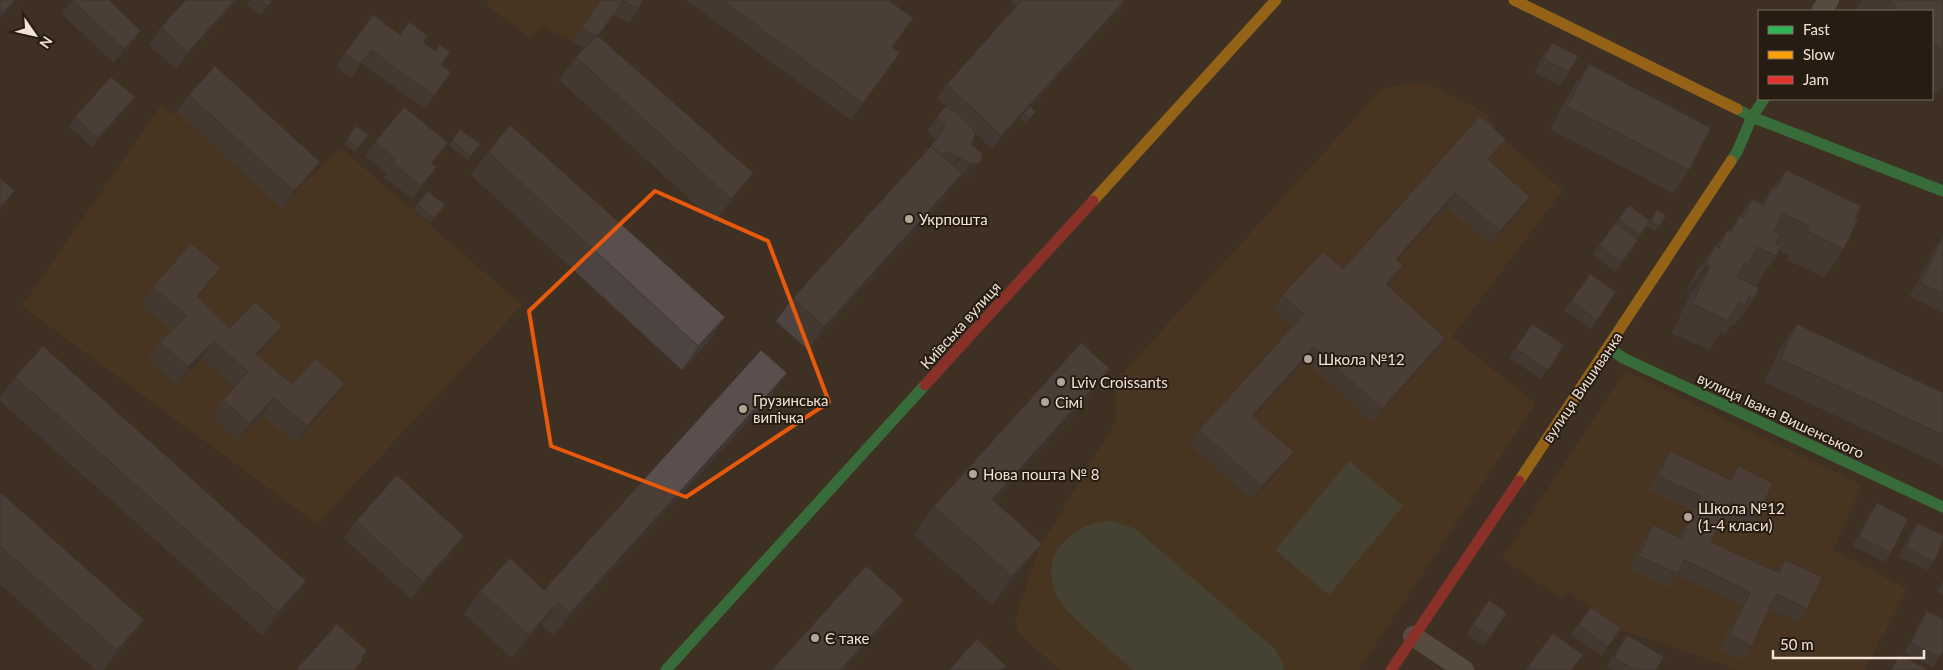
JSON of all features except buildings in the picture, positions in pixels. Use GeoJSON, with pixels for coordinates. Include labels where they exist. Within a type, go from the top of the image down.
{"type":"FeatureCollection","features":[{"type":"Feature","properties":{"kind":"main road","name":"Київська вулиця"},"geometry":{"type":"LineString","coordinates":[[666,670],[1276,0]]}},
{"type":"Feature","properties":{"kind":"main road"},"geometry":{"type":"LineString","coordinates":[[1514,0],[1752,117],[1943,191]]}},
{"type":"Feature","properties":{"kind":"main road","name":"вулиця Вишиванка"},"geometry":{"type":"LineString","coordinates":[[1391,670],[1737,152],[1752,117],[1763,100]]}},
{"type":"Feature","properties":{"kind":"main road","name":"вулиця Івана Вишенського"},"geometry":{"type":"LineString","coordinates":[[1608,347],[1623,358],[1943,507]]}},
{"type":"Feature","properties":{"kind":"street"},"geometry":{"type":"LineString","coordinates":[[1413,636],[1464,670]]}},
{"type":"Feature","properties":{"kind":"highlighted area"},"geometry":{"type":"Polygon","coordinates":[[[655,191],[768,241],[829,402],[686,497],[551,446],[529,311],[655,191]]]}},
{"type":"Feature","properties":{"kind":"shaded area"},"geometry":{"type":"Polygon","coordinates":[[[489,0],[600,0],[572,41],[541,26],[531,38],[486,5],[489,0]]]}},
{"type":"Feature","properties":{"kind":"shaded area","name":"Школа №12"},"geometry":{"type":"Polygon","coordinates":[[[1407,83],[1428,84],[1484,113],[1490,119],[1496,131],[1563,190],[1452,337],[1536,403],[1359,670],[1060,670],[1019,634],[1015,620],[1038,551],[1117,419],[1115,382],[1381,90],[1407,83]]]}},
{"type":"Feature","properties":{"kind":"shaded area"},"geometry":{"type":"Polygon","coordinates":[[[162,104],[174,115],[177,112],[308,179],[341,148],[522,305],[317,524],[22,306],[162,104]]]}},
{"type":"Feature","properties":{"kind":"shaded area","name":"Школа №12 (1-4 класи)"},"geometry":{"type":"Polygon","coordinates":[[[1625,371],[1862,485],[1833,550],[1907,589],[1865,670],[1739,670],[1627,632],[1568,592],[1563,599],[1502,559],[1625,371]]]}},
{"type":"Feature","properties":{"kind":"green space"},"geometry":{"type":"Polygon","coordinates":[[[1349,461],[1403,506],[1329,595],[1275,550],[1349,461]]]}},
{"type":"Feature","properties":{"kind":"green space"},"geometry":{"type":"Polygon","coordinates":[[[1109,521],[1134,528],[1275,649],[1284,666],[1283,670],[1133,670],[1069,612],[1056,595],[1052,582],[1053,562],[1062,544],[1083,528],[1109,521]]]}},
{"type":"Feature","properties":{"kind":"traffic: fast"},"geometry":{"type":"LineString","coordinates":[[1731,161],[1737,152],[1752,117],[1763,100]]}},
{"type":"Feature","properties":{"kind":"traffic: fast"},"geometry":{"type":"LineString","coordinates":[[1737,109],[1752,117],[1943,191]]}},
{"type":"Feature","properties":{"kind":"traffic: fast"},"geometry":{"type":"LineString","coordinates":[[1608,347],[1623,358],[1943,507]]}},
{"type":"Feature","properties":{"kind":"traffic: fast"},"geometry":{"type":"LineString","coordinates":[[666,670],[925,385]]}},
{"type":"Feature","properties":{"kind":"traffic: slow"},"geometry":{"type":"LineString","coordinates":[[1093,201],[1276,0]]}},
{"type":"Feature","properties":{"kind":"traffic: slow"},"geometry":{"type":"LineString","coordinates":[[1514,0],[1737,109]]}},
{"type":"Feature","properties":{"kind":"traffic: slow"},"geometry":{"type":"LineString","coordinates":[[1519,481],[1731,161]]}},
{"type":"Feature","properties":{"kind":"traffic: jam"},"geometry":{"type":"LineString","coordinates":[[925,385],[1093,201]]}},
{"type":"Feature","properties":{"kind":"traffic: jam"},"geometry":{"type":"LineString","coordinates":[[1391,670],[1519,481]]}},
{"type":"Feature","properties":{"kind":"place","name":"Укрпошта"},"geometry":{"type":"Point","coordinates":[909,219]}},
{"type":"Feature","properties":{"kind":"place","name":"Школа №12"},"geometry":{"type":"Point","coordinates":[1308,359]}},
{"type":"Feature","properties":{"kind":"place","name":"Lviv Croissants"},"geometry":{"type":"Point","coordinates":[1061,382]}},
{"type":"Feature","properties":{"kind":"place","name":"Сімі"},"geometry":{"type":"Point","coordinates":[1045,402]}},
{"type":"Feature","properties":{"kind":"place","name":"Грузинська випічка"},"geometry":{"type":"Point","coordinates":[743,409]}},
{"type":"Feature","properties":{"kind":"place","name":"Нова пошта № 8"},"geometry":{"type":"Point","coordinates":[973,474]}},
{"type":"Feature","properties":{"kind":"place","name":"Школа №12 (1-4 класи)"},"geometry":{"type":"Point","coordinates":[1688,517]}},
{"type":"Feature","properties":{"kind":"place","name":"Є таке"},"geometry":{"type":"Point","coordinates":[815,638]}}]}
